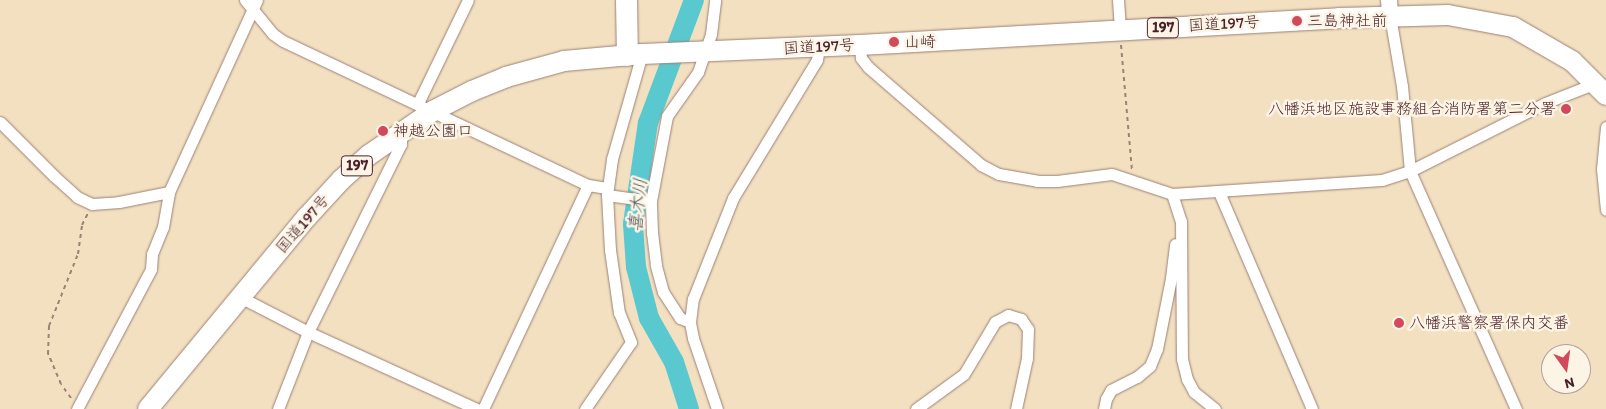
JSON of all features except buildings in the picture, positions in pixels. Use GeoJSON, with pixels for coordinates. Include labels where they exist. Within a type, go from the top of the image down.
{"type":"FeatureCollection","features":[{"type":"Feature","properties":{"kind":"highway"},"geometry":{"type":"LineString","coordinates":[[626,0],[640,54]]}},
{"type":"Feature","properties":{"kind":"highway","name":"国道197号"},"geometry":{"type":"LineString","coordinates":[[148,409],[341,180],[401,131],[426,107],[506,76],[564,61],[640,54],[860,45],[1120,30],[1390,8],[1448,15],[1513,27],[1572,61],[1601,89]]}},
{"type":"Feature","properties":{"kind":"street"},"geometry":{"type":"LineString","coordinates":[[245,0],[256,4]]}},
{"type":"Feature","properties":{"kind":"street"},"geometry":{"type":"LineString","coordinates":[[426,107],[468,0]]}},
{"type":"Feature","properties":{"kind":"street"},"geometry":{"type":"LineString","coordinates":[[690,322],[680,318],[664,292],[656,265],[648,201],[667,116],[698,72],[700,52],[711,34],[715,0]]}},
{"type":"Feature","properties":{"kind":"street"},"geometry":{"type":"LineString","coordinates":[[1118,0],[1120,30]]}},
{"type":"Feature","properties":{"kind":"street"},"geometry":{"type":"LineString","coordinates":[[256,4],[258,18],[283,41],[588,185],[608,193],[648,201]]}},
{"type":"Feature","properties":{"kind":"street"},"geometry":{"type":"LineString","coordinates":[[78,409],[151,269],[152,254],[163,227],[169,192],[249,13],[256,4]]}},
{"type":"Feature","properties":{"kind":"street"},"geometry":{"type":"LineString","coordinates":[[1390,8],[1402,86],[1410,171],[1516,409]]}},
{"type":"Feature","properties":{"kind":"street"},"geometry":{"type":"LineString","coordinates":[[860,45],[861,58],[868,67],[974,158],[999,174],[1037,181],[1057,181],[1112,174],[1172,194],[1382,180],[1410,171],[1545,103],[1601,89]]}},
{"type":"Feature","properties":{"kind":"street"},"geometry":{"type":"LineString","coordinates":[[717,409],[690,322],[693,299],[733,198],[817,60],[819,47]]}},
{"type":"Feature","properties":{"kind":"street"},"geometry":{"type":"LineString","coordinates":[[585,409],[631,342],[619,312],[610,250],[608,193],[612,159],[640,54]]}},
{"type":"Feature","properties":{"kind":"street"},"geometry":{"type":"LineString","coordinates":[[0,122],[77,197],[92,204],[119,202],[169,192]]}},
{"type":"Feature","properties":{"kind":"street"},"geometry":{"type":"LineString","coordinates":[[1606,127],[1602,169],[1606,210]]}},
{"type":"Feature","properties":{"kind":"street"},"geometry":{"type":"LineString","coordinates":[[278,409],[308,332],[402,144],[401,131]]}},
{"type":"Feature","properties":{"kind":"street"},"geometry":{"type":"LineString","coordinates":[[483,409],[588,185]]}},
{"type":"Feature","properties":{"kind":"street"},"geometry":{"type":"LineString","coordinates":[[1219,192],[1312,409]]}},
{"type":"Feature","properties":{"kind":"street"},"geometry":{"type":"LineString","coordinates":[[1172,194],[1181,221],[1182,359],[1187,379],[1194,392],[1215,409]]}},
{"type":"Feature","properties":{"kind":"street"},"geometry":{"type":"LineString","coordinates":[[1104,409],[1111,390],[1137,377],[1150,366],[1154,357],[1170,286],[1176,237],[1181,221]]}},
{"type":"Feature","properties":{"kind":"street"},"geometry":{"type":"LineString","coordinates":[[240,298],[308,332],[477,409]]}},
{"type":"Feature","properties":{"kind":"street"},"geometry":{"type":"LineString","coordinates":[[916,409],[964,374],[995,322],[1008,315],[1020,319],[1028,330],[1027,358],[1016,409]]}},
{"type":"Feature","properties":{"kind":"path"},"geometry":{"type":"LineString","coordinates":[[1120,30],[1133,180]]}},
{"type":"Feature","properties":{"kind":"path"},"geometry":{"type":"LineString","coordinates":[[78,409],[61,384],[48,354],[49,326],[78,254],[82,226],[92,204]]}},
{"type":"Feature","properties":{"kind":"waterway","name":"喜木川"},"geometry":{"type":"LineString","coordinates":[[689,409],[674,362],[649,318],[636,267],[633,224],[648,123],[694,0]]}},
{"type":"Feature","properties":{"kind":"place","name":"三島神社前"},"geometry":{"type":"Point","coordinates":[1297,21]}},
{"type":"Feature","properties":{"kind":"place","name":"山崎"},"geometry":{"type":"Point","coordinates":[894,42]}},
{"type":"Feature","properties":{"kind":"place","name":"八幡浜地区施設事務組合消防署第二分署"},"geometry":{"type":"Point","coordinates":[1566,109]}},
{"type":"Feature","properties":{"kind":"place","name":"神越公園口"},"geometry":{"type":"Point","coordinates":[383,131]}},
{"type":"Feature","properties":{"kind":"place","name":"八幡浜警察署保内交番"},"geometry":{"type":"Point","coordinates":[1399,323]}}]}
